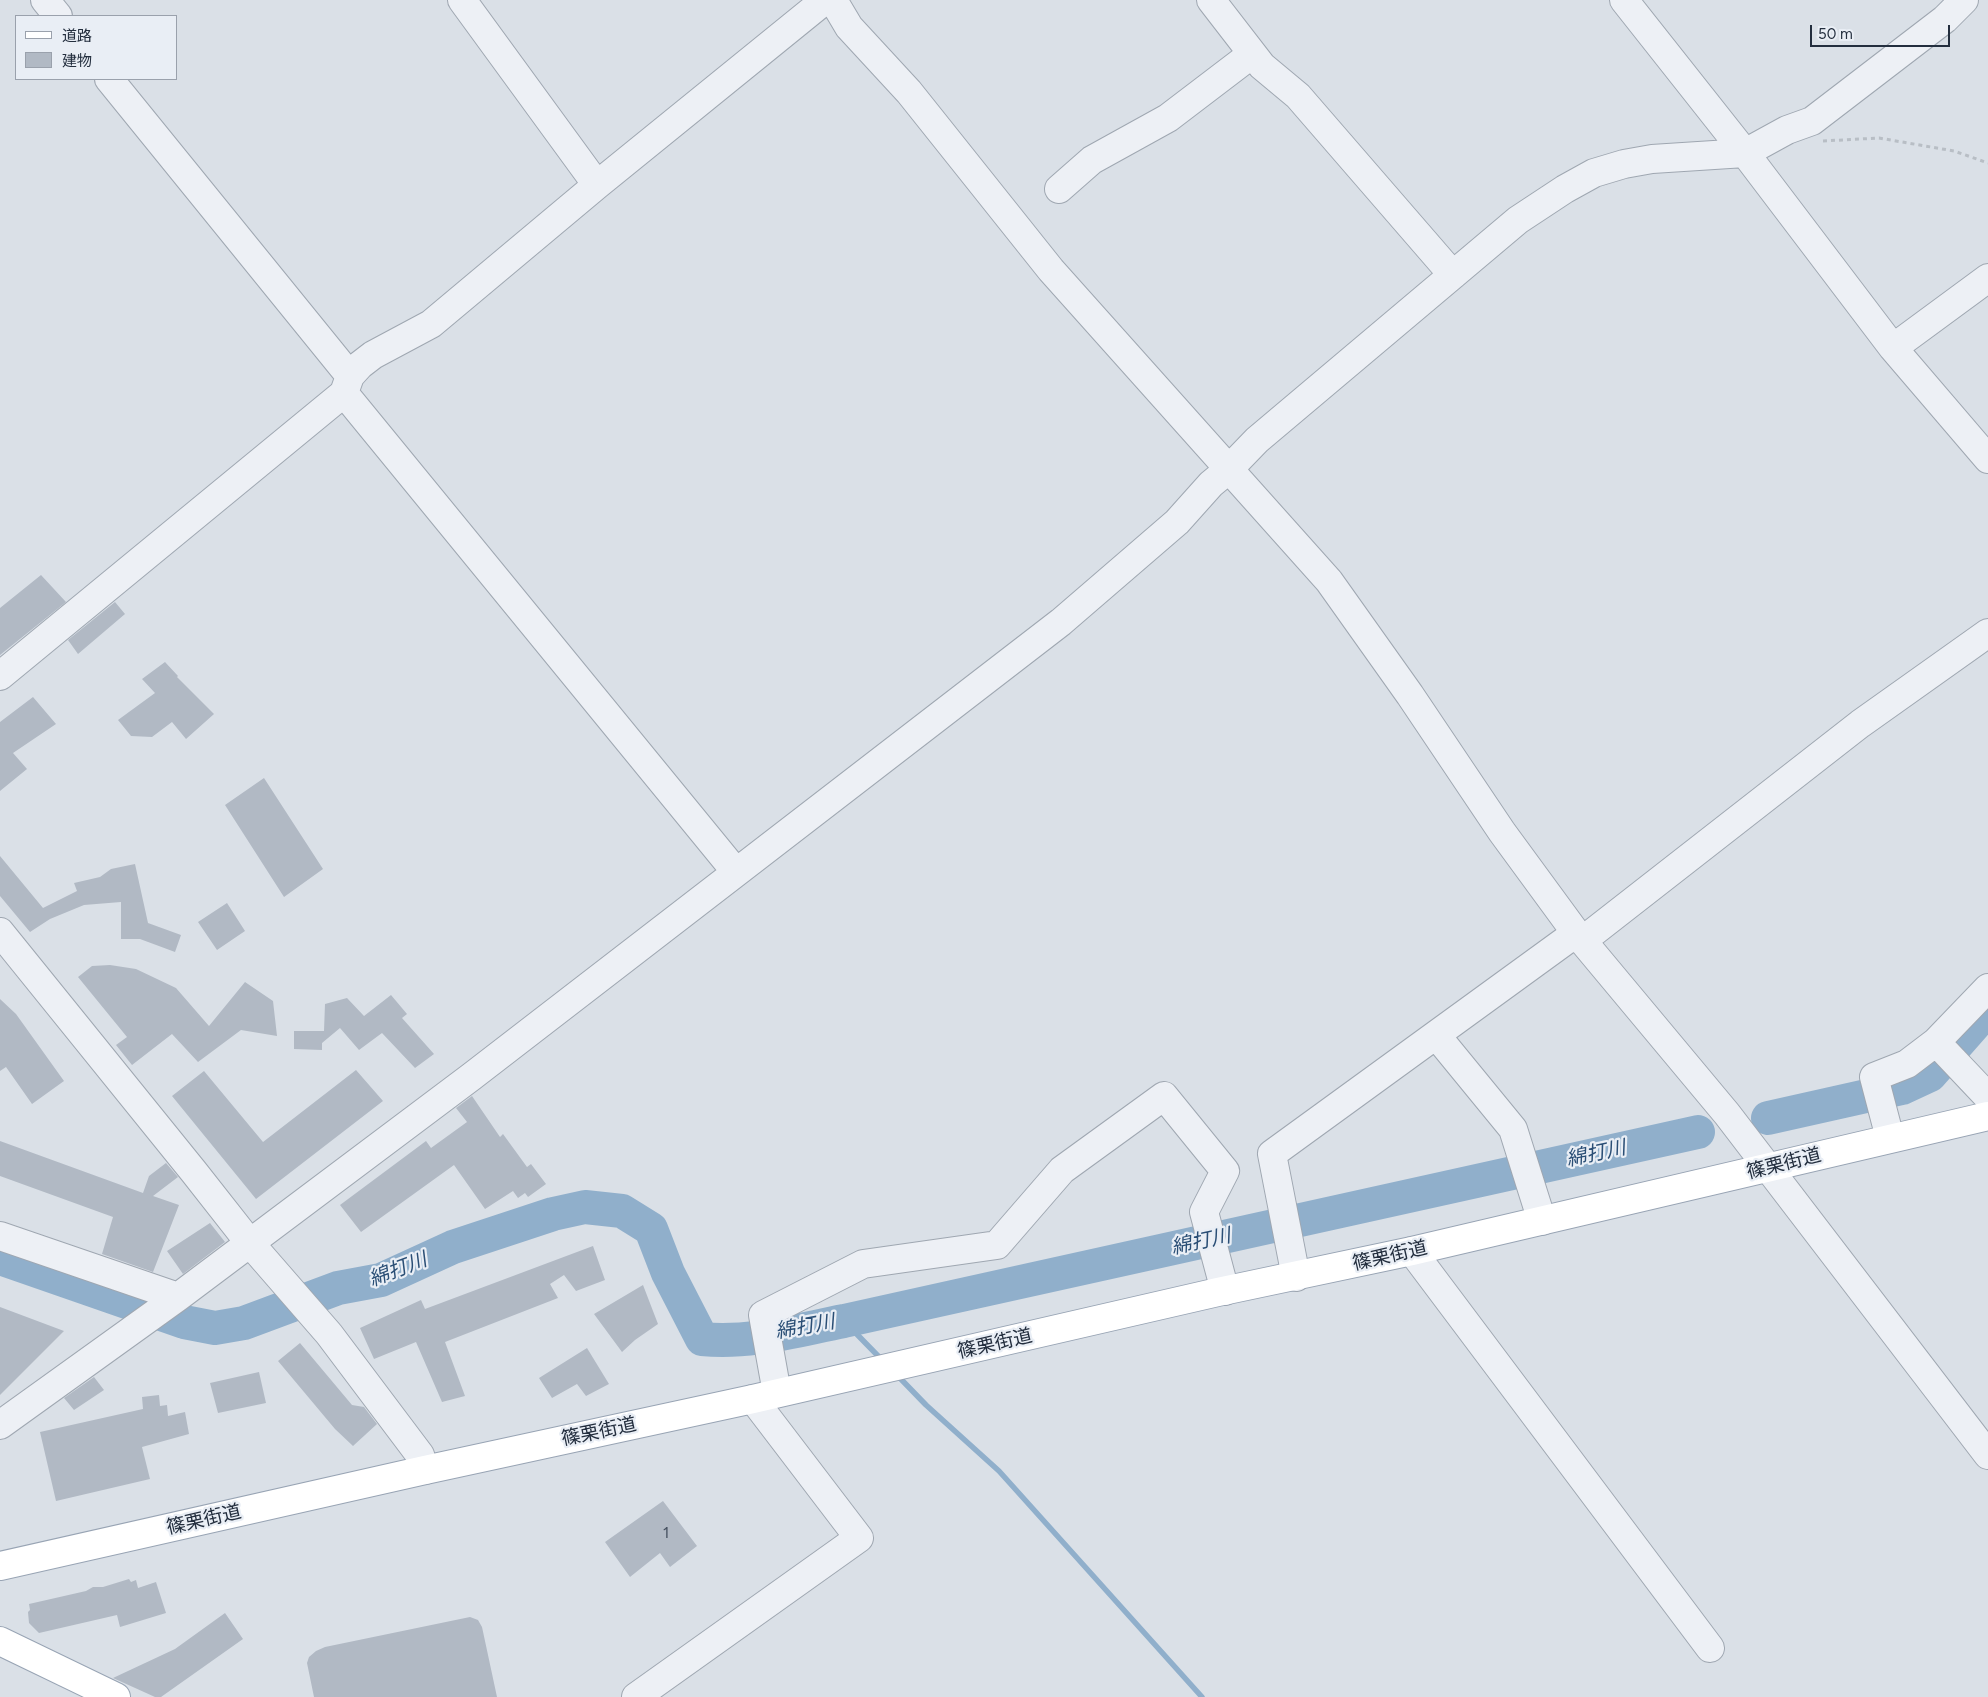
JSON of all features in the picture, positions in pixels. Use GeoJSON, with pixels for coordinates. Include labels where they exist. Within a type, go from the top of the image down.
{"type":"FeatureCollection","features":[{"type":"Feature","properties":{"kind":"main road","name":"篠栗街道"},"geometry":{"type":"LineString","coordinates":[[2,1570],[425,1470],[1412,1251],[1768,1168],[1887,1126],[1988,1116]]}},
{"type":"Feature","properties":{"kind":"main road"},"geometry":{"type":"LineString","coordinates":[[3,1640],[116,1697]]}},
{"type":"Feature","properties":{"kind":"street"},"geometry":{"type":"LineString","coordinates":[[45,0],[57,15]]}},
{"type":"Feature","properties":{"kind":"street"},"geometry":{"type":"LineString","coordinates":[[462,0],[597,185]]}},
{"type":"Feature","properties":{"kind":"street"},"geometry":{"type":"LineString","coordinates":[[0,676],[347,384],[373,355],[431,324],[597,185],[826,0]]}},
{"type":"Feature","properties":{"kind":"street"},"geometry":{"type":"LineString","coordinates":[[833,0],[849,27],[909,92],[1051,270],[1329,581],[1410,695],[1502,832],[1579,937],[1727,1114],[1745,1140],[1988,1455]]}},
{"type":"Feature","properties":{"kind":"street"},"geometry":{"type":"LineString","coordinates":[[1211,0],[1262,66],[1298,96],[1453,275]]}},
{"type":"Feature","properties":{"kind":"street"},"geometry":{"type":"LineString","coordinates":[[1624,0],[1745,153],[1893,348],[1988,459]]}},
{"type":"Feature","properties":{"kind":"street"},"geometry":{"type":"LineString","coordinates":[[0,1425],[171,1302],[471,1077],[1061,622],[1177,522],[1211,484],[1228,470],[1257,440],[1518,220],[1565,188],[1594,173],[1624,164],[1652,159],[1745,153],[1791,129],[1812,121],[1945,19],[1964,0]]}},
{"type":"Feature","properties":{"kind":"street"},"geometry":{"type":"LineString","coordinates":[[1059,190],[1092,160],[1168,118],[1252,54]]}},
{"type":"Feature","properties":{"kind":"street"},"geometry":{"type":"LineString","coordinates":[[110,80],[347,384],[736,872]]}},
{"type":"Feature","properties":{"kind":"street"},"geometry":{"type":"LineString","coordinates":[[1893,348],[1988,278]]}},
{"type":"Feature","properties":{"kind":"street"},"geometry":{"type":"LineString","coordinates":[[1296,1277],[1272,1154],[1436,1035],[1579,937],[1860,724],[1988,634]]}},
{"type":"Feature","properties":{"kind":"street"},"geometry":{"type":"LineString","coordinates":[[0,932],[9,962],[194,1172],[249,1242],[329,1334],[420,1455],[425,1470]]}},
{"type":"Feature","properties":{"kind":"street"},"geometry":{"type":"LineString","coordinates":[[1887,1126],[1874,1076],[1944,1050],[1988,988]]}},
{"type":"Feature","properties":{"kind":"street"},"geometry":{"type":"LineString","coordinates":[[1436,1035],[1513,1129],[1542,1221]]}},
{"type":"Feature","properties":{"kind":"street"},"geometry":{"type":"LineString","coordinates":[[1944,1050],[1988,1097]]}},
{"type":"Feature","properties":{"kind":"street"},"geometry":{"type":"LineString","coordinates":[[636,1697],[859,1538],[765,1396],[763,1315],[863,1264],[996,1245],[1062,1170],[1164,1096],[1225,1171],[1204,1212],[1225,1291]]}},
{"type":"Feature","properties":{"kind":"street"},"geometry":{"type":"LineString","coordinates":[[0,1236],[171,1302]]}},
{"type":"Feature","properties":{"kind":"street"},"geometry":{"type":"LineString","coordinates":[[1412,1251],[1710,1648]]}},
{"type":"Feature","properties":{"kind":"path"},"geometry":{"type":"LineString","coordinates":[[1791,129],[1814,141],[1879,138],[1954,151],[1988,163]]}},
{"type":"Feature","properties":{"kind":"building"},"geometry":{"type":"Polygon","coordinates":[[[41,575],[66,602],[0,655],[0,608],[41,575]]]}},
{"type":"Feature","properties":{"kind":"building"},"geometry":{"type":"Polygon","coordinates":[[[115,602],[125,614],[78,654],[68,640],[115,602]]]}},
{"type":"Feature","properties":{"kind":"building"},"geometry":{"type":"Polygon","coordinates":[[[165,662],[177,677],[214,714],[186,739],[172,722],[152,737],[131,736],[118,720],[155,693],[142,679],[165,662]]]}},
{"type":"Feature","properties":{"kind":"building"},"geometry":{"type":"Polygon","coordinates":[[[33,697],[56,724],[13,753],[27,769],[0,791],[0,722],[33,697]]]}},
{"type":"Feature","properties":{"kind":"building"},"geometry":{"type":"Polygon","coordinates":[[[264,778],[323,869],[284,897],[225,805],[264,778]]]}},
{"type":"Feature","properties":{"kind":"building"},"geometry":{"type":"Polygon","coordinates":[[[0,856],[43,908],[77,891],[74,883],[100,877],[111,869],[135,864],[148,923],[181,935],[175,952],[140,939],[121,939],[121,902],[84,905],[50,919],[30,932],[0,896],[0,856]]]}},
{"type":"Feature","properties":{"kind":"building"},"geometry":{"type":"Polygon","coordinates":[[[227,903],[245,931],[217,950],[198,922],[227,903]]]}},
{"type":"Feature","properties":{"kind":"building"},"geometry":{"type":"Polygon","coordinates":[[[110,965],[136,969],[176,988],[209,1026],[245,982],[273,1001],[277,1036],[241,1030],[198,1062],[172,1034],[132,1065],[116,1045],[127,1037],[78,977],[92,966],[110,965]]]}},
{"type":"Feature","properties":{"kind":"building"},"geometry":{"type":"Polygon","coordinates":[[[391,995],[407,1014],[402,1018],[434,1054],[415,1068],[382,1033],[359,1050],[340,1028],[322,1043],[322,1050],[294,1049],[294,1031],[324,1031],[325,1004],[347,998],[364,1016],[391,995]]]}},
{"type":"Feature","properties":{"kind":"building"},"geometry":{"type":"Polygon","coordinates":[[[0,999],[16,1014],[64,1081],[32,1104],[6,1067],[0,1071],[0,999]]]}},
{"type":"Feature","properties":{"kind":"building"},"geometry":{"type":"Polygon","coordinates":[[[356,1070],[383,1101],[256,1199],[172,1096],[204,1071],[263,1142],[356,1070]]]}},
{"type":"Feature","properties":{"kind":"building"},"geometry":{"type":"Polygon","coordinates":[[[472,1096],[500,1137],[503,1134],[527,1167],[531,1164],[546,1184],[528,1197],[525,1193],[518,1198],[513,1191],[485,1209],[454,1165],[361,1232],[340,1205],[426,1141],[431,1148],[467,1122],[456,1108],[472,1096]]]}},
{"type":"Feature","properties":{"kind":"building"},"geometry":{"type":"Polygon","coordinates":[[[0,1141],[143,1193],[149,1176],[166,1163],[178,1177],[153,1196],[179,1205],[153,1272],[102,1254],[113,1217],[0,1176],[0,1141]]]}},
{"type":"Feature","properties":{"kind":"building"},"geometry":{"type":"Polygon","coordinates":[[[210,1223],[225,1242],[183,1274],[167,1251],[210,1223]]]}},
{"type":"Feature","properties":{"kind":"building"},"geometry":{"type":"Polygon","coordinates":[[[593,1246],[605,1280],[576,1291],[564,1275],[550,1284],[558,1298],[445,1342],[465,1396],[442,1402],[416,1342],[374,1359],[360,1328],[421,1300],[425,1309],[593,1246]]]}},
{"type":"Feature","properties":{"kind":"building"},"geometry":{"type":"Polygon","coordinates":[[[643,1285],[658,1324],[622,1352],[594,1314],[643,1285]]]}},
{"type":"Feature","properties":{"kind":"building"},"geometry":{"type":"Polygon","coordinates":[[[0,1307],[64,1331],[0,1395],[0,1307]]]}},
{"type":"Feature","properties":{"kind":"building"},"geometry":{"type":"Polygon","coordinates":[[[300,1343],[352,1405],[364,1407],[377,1424],[353,1446],[335,1429],[278,1361],[300,1343]]]}},
{"type":"Feature","properties":{"kind":"building"},"geometry":{"type":"Polygon","coordinates":[[[587,1348],[609,1384],[586,1396],[577,1384],[552,1398],[539,1378],[587,1348]]]}},
{"type":"Feature","properties":{"kind":"building"},"geometry":{"type":"Polygon","coordinates":[[[259,1372],[266,1403],[218,1413],[210,1383],[259,1372]]]}},
{"type":"Feature","properties":{"kind":"building"},"geometry":{"type":"Polygon","coordinates":[[[94,1377],[104,1390],[74,1410],[64,1398],[94,1377]]]}},
{"type":"Feature","properties":{"kind":"building"},"geometry":{"type":"Polygon","coordinates":[[[159,1395],[160,1406],[167,1405],[168,1416],[185,1412],[189,1434],[142,1447],[150,1479],[56,1501],[40,1432],[143,1409],[142,1397],[159,1395]]]}},
{"type":"Feature","properties":{"kind":"building"},"geometry":{"type":"Polygon","coordinates":[[[663,1501],[697,1546],[670,1567],[660,1553],[630,1577],[605,1542],[663,1501]]]}},
{"type":"Feature","properties":{"kind":"building"},"geometry":{"type":"Polygon","coordinates":[[[129,1579],[131,1582],[136,1580],[138,1588],[156,1582],[166,1613],[120,1627],[117,1615],[39,1633],[29,1623],[29,1604],[129,1579]]]}},
{"type":"Feature","properties":{"kind":"building"},"geometry":{"type":"Polygon","coordinates":[[[225,1613],[243,1639],[161,1697],[155,1697],[113,1678],[175,1649],[225,1613]]]}},
{"type":"Feature","properties":{"kind":"building"},"geometry":{"type":"Polygon","coordinates":[[[470,1617],[478,1620],[482,1627],[497,1697],[314,1697],[307,1663],[309,1657],[316,1651],[325,1647],[470,1617]]]}},
{"type":"Feature","properties":{"kind":"waterway","name":"綿打川"},"geometry":{"type":"LineString","coordinates":[[1768,1118],[1902,1088],[1930,1075],[1988,1009]]}},
{"type":"Feature","properties":{"kind":"waterway","name":"綿打川"},"geometry":{"type":"LineString","coordinates":[[0,1258],[184,1322],[215,1328],[244,1323],[338,1288],[381,1280],[453,1247],[553,1214],[585,1207],[622,1211],[651,1229],[668,1273],[702,1339],[738,1340],[844,1321],[1698,1132]]}},
{"type":"Feature","properties":{"kind":"waterway"},"geometry":{"type":"LineString","coordinates":[[844,1321],[882,1360]]}},
{"type":"Feature","properties":{"kind":"waterway"},"geometry":{"type":"LineString","coordinates":[[896,1374],[926,1405],[999,1471],[1202,1697]]}}]}
